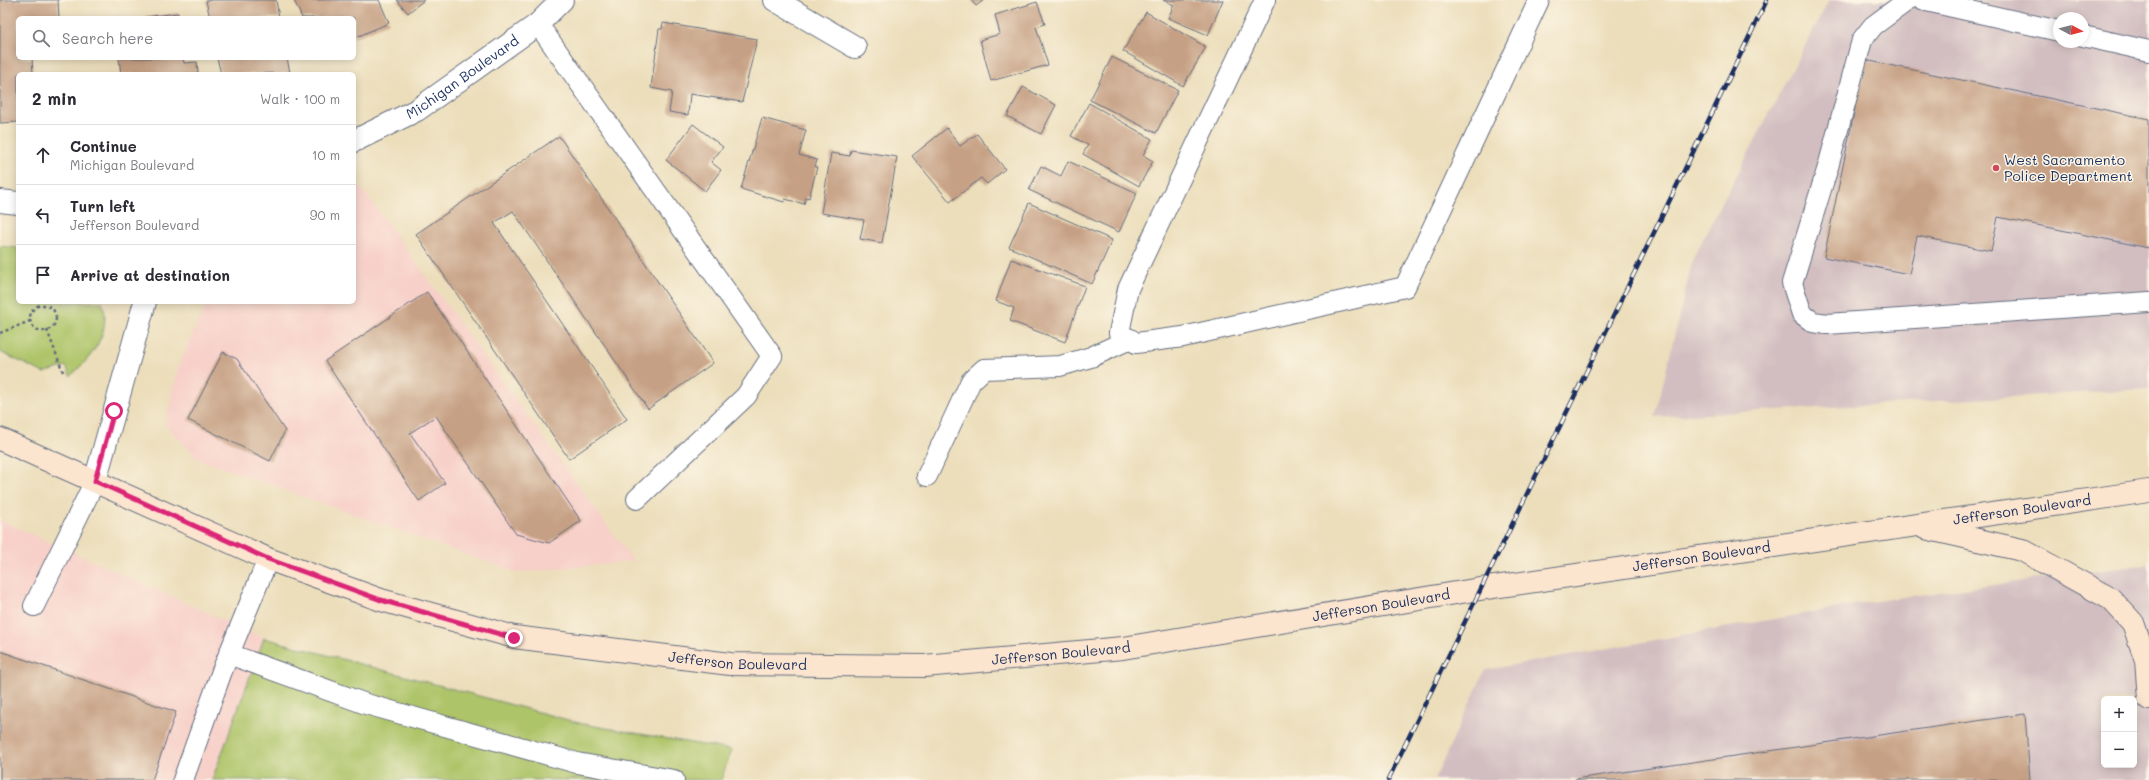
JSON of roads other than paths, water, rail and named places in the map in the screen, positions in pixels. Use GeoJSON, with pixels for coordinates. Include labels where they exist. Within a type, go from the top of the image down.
{"type":"FeatureCollection","features":[{"type":"Feature","properties":{"kind":"main road","name":"Jefferson Boulevard"},"geometry":{"type":"LineString","coordinates":[[0,439],[268,559],[381,600],[514,638],[730,664],[924,666],[1122,648],[1480,589],[2149,491]]}},
{"type":"Feature","properties":{"kind":"main road"},"geometry":{"type":"LineString","coordinates":[[1912,525],[2022,550],[2111,599],[2133,623],[2146,660],[2149,699]]}},
{"type":"Feature","properties":{"kind":"street","name":"Michigan Boulevard"},"geometry":{"type":"LineString","coordinates":[[356,140],[417,110],[538,24],[562,0]]}},
{"type":"Feature","properties":{"kind":"street"},"geometry":{"type":"LineString","coordinates":[[775,0],[855,47]]}},
{"type":"Feature","properties":{"kind":"street"},"geometry":{"type":"LineString","coordinates":[[0,201],[16,203]]}},
{"type":"Feature","properties":{"kind":"street"},"geometry":{"type":"LineString","coordinates":[[95,481],[144,304]]}},
{"type":"Feature","properties":{"kind":"lane"},"geometry":{"type":"LineString","coordinates":[[1265,0],[1128,289],[1119,333],[1136,343],[1183,337],[1405,287],[1539,0]]}},
{"type":"Feature","properties":{"kind":"lane"},"geometry":{"type":"LineString","coordinates":[[1908,0],[1874,26],[1862,40],[1828,167],[1792,283],[1802,314],[1813,322],[1827,324],[2149,302]]}},
{"type":"Feature","properties":{"kind":"lane"},"geometry":{"type":"LineString","coordinates":[[1922,0],[2053,30]]}},
{"type":"Feature","properties":{"kind":"lane"},"geometry":{"type":"LineString","coordinates":[[538,24],[772,356],[746,396],[636,499]]}},
{"type":"Feature","properties":{"kind":"lane"},"geometry":{"type":"LineString","coordinates":[[2089,37],[2149,51]]}},
{"type":"Feature","properties":{"kind":"lane"},"geometry":{"type":"LineString","coordinates":[[927,476],[971,381],[984,369],[1060,366],[1091,357],[1130,339]]}},
{"type":"Feature","properties":{"kind":"lane"},"geometry":{"type":"LineString","coordinates":[[34,606],[95,481]]}},
{"type":"Feature","properties":{"kind":"lane"},"geometry":{"type":"LineString","coordinates":[[183,780],[229,654],[268,559]]}},
{"type":"Feature","properties":{"kind":"lane"},"geometry":{"type":"LineString","coordinates":[[229,654],[366,704],[577,763],[674,780]]}},
{"type":"Feature","properties":{"kind":"railway"},"geometry":{"type":"LineString","coordinates":[[1388,780],[1767,0]]}},
{"type":"Feature","properties":{"kind":"place","name":"West Sacramento Police Department"},"geometry":{"type":"Point","coordinates":[1996,168]}}]}
